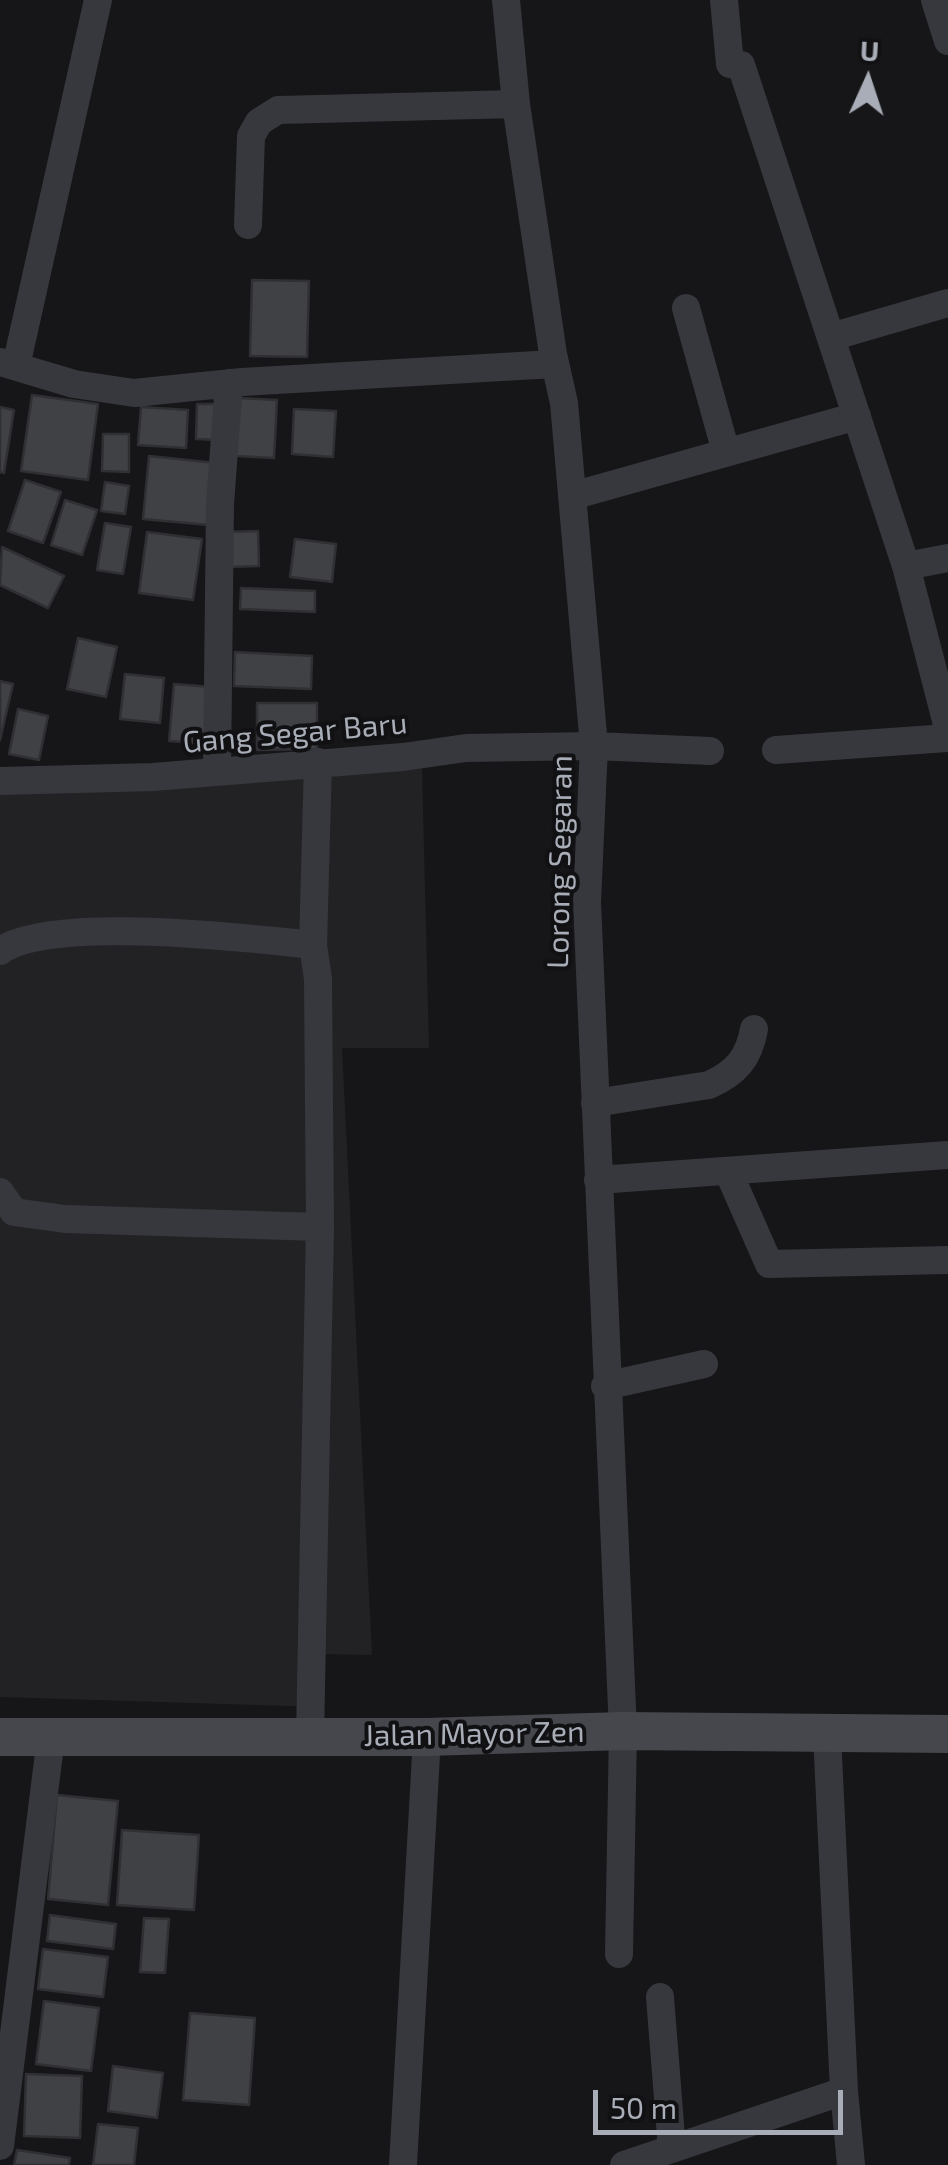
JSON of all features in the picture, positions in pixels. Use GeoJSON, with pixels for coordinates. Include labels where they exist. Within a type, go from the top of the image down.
{"type":"FeatureCollection","features":[{"type":"Feature","properties":{"kind":"street"},"geometry":{"type":"LineString","coordinates":[[98,0],[8,364],[74,384],[134,392],[554,364]]}},
{"type":"Feature","properties":{"kind":"street","name":"Lorong Segaran"},"geometry":{"type":"LineString","coordinates":[[506,0],[516,104],[554,364],[564,403],[594,746],[587,902],[623,1731],[619,1954]]}},
{"type":"Feature","properties":{"kind":"street"},"geometry":{"type":"LineString","coordinates":[[724,0],[730,64],[741,65],[857,416],[906,566],[947,725],[776,750]]}},
{"type":"Feature","properties":{"kind":"street"},"geometry":{"type":"LineString","coordinates":[[935,0],[948,41]]}},
{"type":"Feature","properties":{"kind":"street"},"geometry":{"type":"LineString","coordinates":[[248,225],[250,136],[258,122],[278,110],[516,104]]}},
{"type":"Feature","properties":{"kind":"street"},"geometry":{"type":"LineString","coordinates":[[831,337],[948,303]]}},
{"type":"Feature","properties":{"kind":"street"},"geometry":{"type":"LineString","coordinates":[[686,308],[726,452]]}},
{"type":"Feature","properties":{"kind":"street"},"geometry":{"type":"LineString","coordinates":[[217,771],[220,504],[229,383]]}},
{"type":"Feature","properties":{"kind":"street"},"geometry":{"type":"LineString","coordinates":[[572,496],[857,416]]}},
{"type":"Feature","properties":{"kind":"street"},"geometry":{"type":"LineString","coordinates":[[906,566],[948,558]]}},
{"type":"Feature","properties":{"kind":"street","name":"Gang Segar Baru"},"geometry":{"type":"LineString","coordinates":[[0,781],[152,777],[403,757],[466,748],[594,746],[710,751]]}},
{"type":"Feature","properties":{"kind":"street"},"geometry":{"type":"LineString","coordinates":[[310,1738],[320,1227],[318,980],[313,946],[318,762]]}},
{"type":"Feature","properties":{"kind":"street"},"geometry":{"type":"LineString","coordinates":[[0,951],[16,940],[80,932],[239,937],[313,946]]}},
{"type":"Feature","properties":{"kind":"street"},"geometry":{"type":"LineString","coordinates":[[594,1104],[709,1085],[725,1078],[750,1048],[754,1029]]}},
{"type":"Feature","properties":{"kind":"street"},"geometry":{"type":"LineString","coordinates":[[598,1180],[948,1155]]}},
{"type":"Feature","properties":{"kind":"street"},"geometry":{"type":"LineString","coordinates":[[728,1171],[768,1264],[948,1260]]}},
{"type":"Feature","properties":{"kind":"street"},"geometry":{"type":"LineString","coordinates":[[0,1192],[14,1212],[65,1220],[320,1227]]}},
{"type":"Feature","properties":{"kind":"street"},"geometry":{"type":"LineString","coordinates":[[606,1386],[704,1364]]}},
{"type":"Feature","properties":{"kind":"street","name":"Jalan Mayor Zen"},"geometry":{"type":"LineString","coordinates":[[0,1736],[310,1738],[623,1731],[948,1734]]}},
{"type":"Feature","properties":{"kind":"street"},"geometry":{"type":"LineString","coordinates":[[827,1734],[844,2091],[852,2165]]}},
{"type":"Feature","properties":{"kind":"street"},"geometry":{"type":"LineString","coordinates":[[0,2146],[51,1737]]}},
{"type":"Feature","properties":{"kind":"street"},"geometry":{"type":"LineString","coordinates":[[403,2165],[428,1737]]}},
{"type":"Feature","properties":{"kind":"street"},"geometry":{"type":"LineString","coordinates":[[660,1997],[672,2149]]}},
{"type":"Feature","properties":{"kind":"street"},"geometry":{"type":"LineString","coordinates":[[624,2165],[844,2091]]}},
{"type":"Feature","properties":{"kind":"shaded area"},"geometry":{"type":"Polygon","coordinates":[[[422,768],[429,1048],[342,1048],[372,1655],[320,1654],[320,1707],[0,1697],[0,783],[422,768]]]}},
{"type":"Feature","properties":{"kind":"building"},"geometry":{"type":"Polygon","coordinates":[[[252,280],[309,281],[307,357],[250,356],[252,280]]]}},
{"type":"Feature","properties":{"kind":"building"},"geometry":{"type":"Polygon","coordinates":[[[32,395],[98,404],[88,480],[21,471],[32,395]]]}},
{"type":"Feature","properties":{"kind":"building"},"geometry":{"type":"Polygon","coordinates":[[[239,398],[277,400],[274,458],[236,456],[239,398]]]}},
{"type":"Feature","properties":{"kind":"building"},"geometry":{"type":"Polygon","coordinates":[[[197,404],[218,404],[217,440],[196,439],[197,404]]]}},
{"type":"Feature","properties":{"kind":"building"},"geometry":{"type":"Polygon","coordinates":[[[0,407],[14,410],[4,473],[0,472],[0,407]]]}},
{"type":"Feature","properties":{"kind":"building"},"geometry":{"type":"Polygon","coordinates":[[[141,407],[188,410],[186,448],[138,445],[141,407]]]}},
{"type":"Feature","properties":{"kind":"building"},"geometry":{"type":"Polygon","coordinates":[[[294,409],[336,411],[333,457],[292,454],[294,409]]]}},
{"type":"Feature","properties":{"kind":"building"},"geometry":{"type":"Polygon","coordinates":[[[103,434],[129,434],[129,472],[102,471],[103,434]]]}},
{"type":"Feature","properties":{"kind":"building"},"geometry":{"type":"Polygon","coordinates":[[[149,456],[216,463],[209,525],[143,519],[149,456]]]}},
{"type":"Feature","properties":{"kind":"building"},"geometry":{"type":"Polygon","coordinates":[[[25,480],[61,492],[43,543],[8,531],[25,480]]]}},
{"type":"Feature","properties":{"kind":"building"},"geometry":{"type":"Polygon","coordinates":[[[105,482],[129,486],[125,514],[101,511],[105,482]]]}},
{"type":"Feature","properties":{"kind":"building"},"geometry":{"type":"Polygon","coordinates":[[[65,500],[97,510],[82,555],[51,545],[65,500]]]}},
{"type":"Feature","properties":{"kind":"building"},"geometry":{"type":"Polygon","coordinates":[[[105,523],[131,527],[123,574],[97,570],[105,523]]]}},
{"type":"Feature","properties":{"kind":"building"},"geometry":{"type":"Polygon","coordinates":[[[258,531],[259,566],[226,567],[225,532],[258,531]]]}},
{"type":"Feature","properties":{"kind":"building"},"geometry":{"type":"Polygon","coordinates":[[[147,532],[202,539],[193,600],[139,593],[147,532]]]}},
{"type":"Feature","properties":{"kind":"building"},"geometry":{"type":"Polygon","coordinates":[[[295,539],[336,544],[332,582],[290,577],[295,539]]]}},
{"type":"Feature","properties":{"kind":"building"},"geometry":{"type":"Polygon","coordinates":[[[2,547],[64,576],[48,608],[0,585],[2,547]]]}},
{"type":"Feature","properties":{"kind":"building"},"geometry":{"type":"Polygon","coordinates":[[[241,588],[315,591],[315,612],[240,609],[241,588]]]}},
{"type":"Feature","properties":{"kind":"building"},"geometry":{"type":"Polygon","coordinates":[[[78,638],[117,647],[106,697],[67,689],[78,638]]]}},
{"type":"Feature","properties":{"kind":"building"},"geometry":{"type":"Polygon","coordinates":[[[235,652],[312,656],[311,689],[234,686],[235,652]]]}},
{"type":"Feature","properties":{"kind":"building"},"geometry":{"type":"Polygon","coordinates":[[[125,674],[164,678],[160,723],[120,719],[125,674]]]}},
{"type":"Feature","properties":{"kind":"building"},"geometry":{"type":"Polygon","coordinates":[[[0,681],[13,684],[0,740],[0,681]]]}},
{"type":"Feature","properties":{"kind":"building"},"geometry":{"type":"Polygon","coordinates":[[[174,684],[212,687],[208,744],[169,741],[174,684]]]}},
{"type":"Feature","properties":{"kind":"building"},"geometry":{"type":"Polygon","coordinates":[[[257,703],[317,703],[317,749],[257,750],[257,703]]]}},
{"type":"Feature","properties":{"kind":"building"},"geometry":{"type":"Polygon","coordinates":[[[18,709],[48,716],[39,760],[9,754],[18,709]]]}},
{"type":"Feature","properties":{"kind":"building"},"geometry":{"type":"Polygon","coordinates":[[[57,1795],[118,1801],[108,1905],[48,1899],[57,1795]]]}},
{"type":"Feature","properties":{"kind":"building"},"geometry":{"type":"Polygon","coordinates":[[[122,1830],[199,1835],[194,1910],[117,1905],[122,1830]]]}},
{"type":"Feature","properties":{"kind":"building"},"geometry":{"type":"Polygon","coordinates":[[[50,1915],[116,1924],[113,1949],[47,1941],[50,1915]]]}},
{"type":"Feature","properties":{"kind":"building"},"geometry":{"type":"Polygon","coordinates":[[[144,1918],[169,1919],[165,1973],[140,1972],[144,1918]]]}},
{"type":"Feature","properties":{"kind":"building"},"geometry":{"type":"Polygon","coordinates":[[[43,1949],[108,1957],[103,1997],[38,1989],[43,1949]]]}},
{"type":"Feature","properties":{"kind":"building"},"geometry":{"type":"Polygon","coordinates":[[[44,2001],[99,2008],[91,2071],[36,2064],[44,2001]]]}},
{"type":"Feature","properties":{"kind":"building"},"geometry":{"type":"Polygon","coordinates":[[[190,2013],[255,2018],[249,2105],[183,2100],[190,2013]]]}},
{"type":"Feature","properties":{"kind":"building"},"geometry":{"type":"Polygon","coordinates":[[[113,2066],[163,2073],[157,2118],[108,2111],[113,2066]]]}},
{"type":"Feature","properties":{"kind":"building"},"geometry":{"type":"Polygon","coordinates":[[[26,2074],[82,2076],[80,2138],[24,2136],[26,2074]]]}},
{"type":"Feature","properties":{"kind":"building"},"geometry":{"type":"Polygon","coordinates":[[[98,2124],[138,2128],[134,2165],[93,2165],[98,2124]]]}},
{"type":"Feature","properties":{"kind":"building"},"geometry":{"type":"Polygon","coordinates":[[[17,2150],[70,2158],[69,2165],[14,2165],[17,2150]]]}}]}
